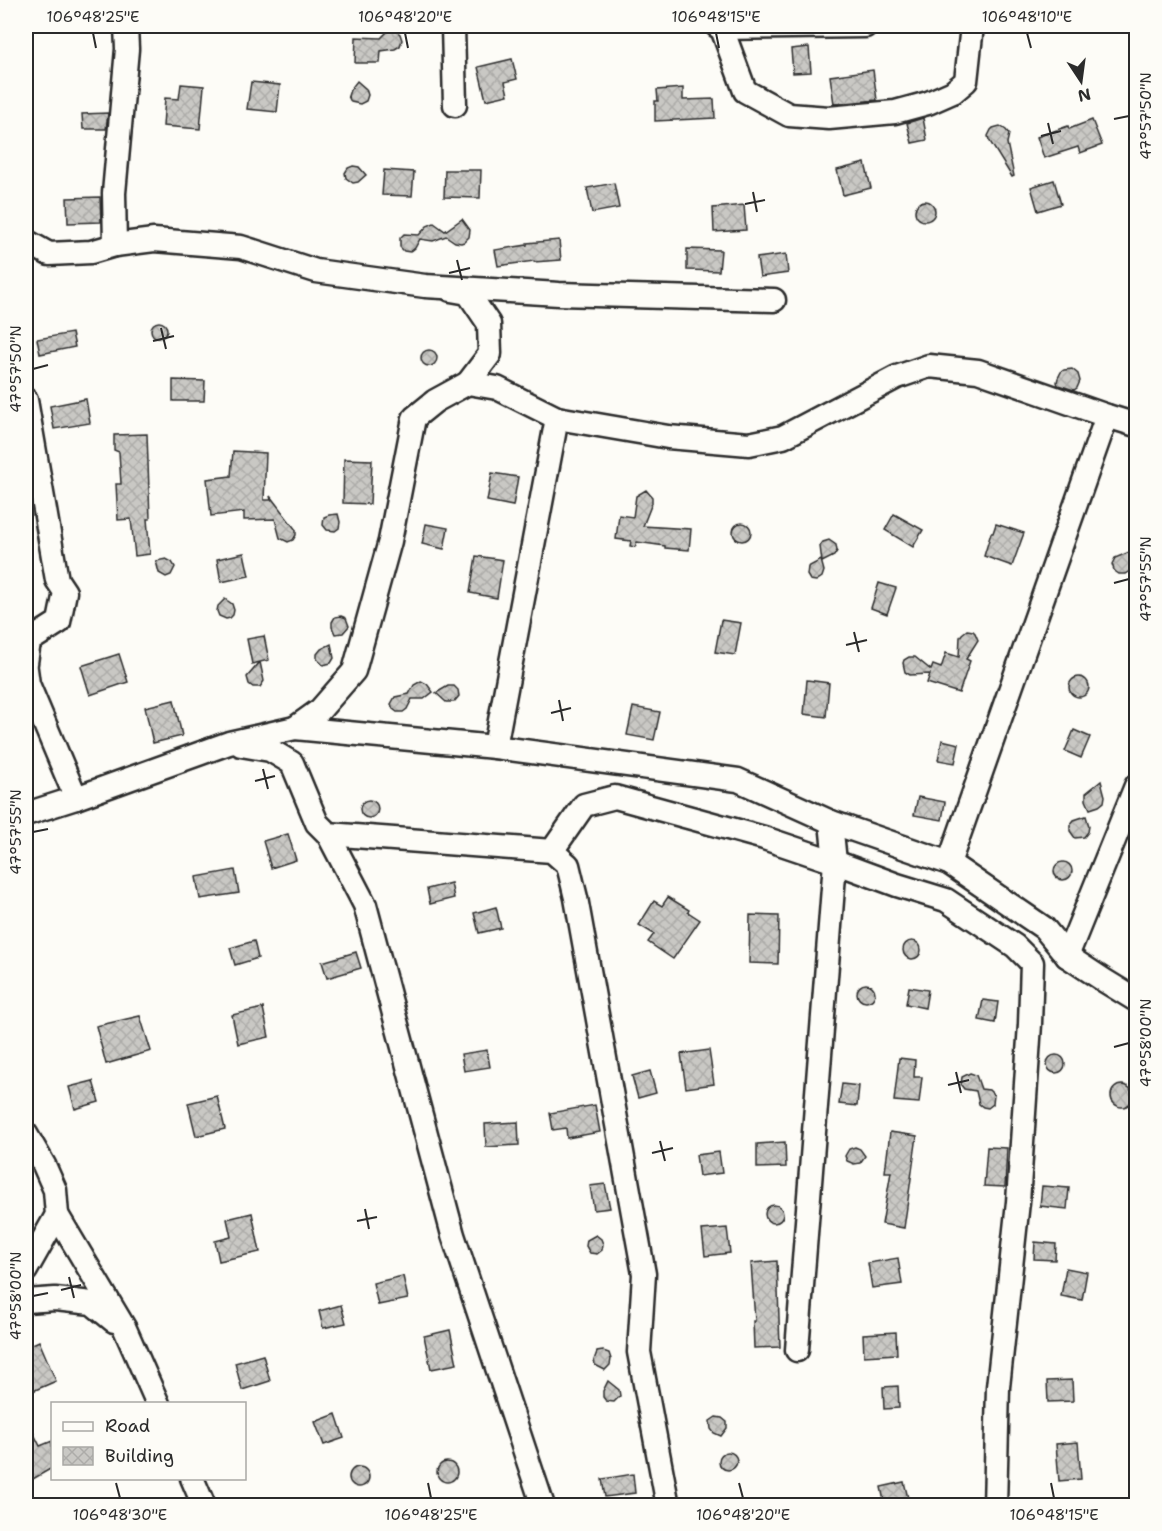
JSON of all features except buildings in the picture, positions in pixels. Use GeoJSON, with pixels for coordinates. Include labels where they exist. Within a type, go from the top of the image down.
{"type":"FeatureCollection","features":[{"type":"Feature","properties":{"kind":"street"},"geometry":{"type":"LineString","coordinates":[[115,245],[114,194],[127,49],[126,26]]}},
{"type":"Feature","properties":{"kind":"street"},"geometry":{"type":"LineString","coordinates":[[453,26],[455,105]]}},
{"type":"Feature","properties":{"kind":"street"},"geometry":{"type":"LineString","coordinates":[[865,26],[720,26],[745,91],[789,115],[830,118],[895,112],[928,103],[953,92],[966,81],[972,26]]}},
{"type":"Feature","properties":{"kind":"street"},"geometry":{"type":"LineString","coordinates":[[26,241],[49,254],[91,252],[115,245],[154,240],[241,247],[316,271],[468,293],[489,324],[490,354],[468,383],[435,401],[414,418],[390,541],[354,672],[320,710],[295,728]]}},
{"type":"Feature","properties":{"kind":"street"},"geometry":{"type":"LineString","coordinates":[[425,286],[559,294],[774,300]]}},
{"type":"Feature","properties":{"kind":"street"},"geometry":{"type":"LineString","coordinates":[[468,383],[498,388],[557,418],[668,437],[749,444],[783,437],[897,376],[929,366],[978,371],[1137,425]]}},
{"type":"Feature","properties":{"kind":"street"},"geometry":{"type":"LineString","coordinates":[[26,400],[57,580],[65,592],[59,622],[29,641],[26,663]]}},
{"type":"Feature","properties":{"kind":"street"},"geometry":{"type":"LineString","coordinates":[[949,863],[1107,416]]}},
{"type":"Feature","properties":{"kind":"street"},"geometry":{"type":"LineString","coordinates":[[495,747],[557,418]]}},
{"type":"Feature","properties":{"kind":"street"},"geometry":{"type":"LineString","coordinates":[[26,669],[27,684],[76,798]]}},
{"type":"Feature","properties":{"kind":"street"},"geometry":{"type":"LineString","coordinates":[[26,814],[229,743],[295,728],[495,747],[738,780],[831,822],[949,863],[1044,928],[1067,956],[1137,1000]]}},
{"type":"Feature","properties":{"kind":"street"},"geometry":{"type":"LineString","coordinates":[[229,743],[270,750],[292,763],[317,823],[328,834],[365,904],[453,1235],[543,1506]]}},
{"type":"Feature","properties":{"kind":"street"},"geometry":{"type":"LineString","coordinates":[[1067,956],[1137,786]]}},
{"type":"Feature","properties":{"kind":"street"},"geometry":{"type":"LineString","coordinates":[[552,851],[584,805],[615,797],[764,838],[946,900],[1015,946],[1032,963],[1018,1202],[998,1387],[995,1506]]}},
{"type":"Feature","properties":{"kind":"street"},"geometry":{"type":"LineString","coordinates":[[797,1350],[835,862],[831,822]]}},
{"type":"Feature","properties":{"kind":"street"},"geometry":{"type":"LineString","coordinates":[[328,834],[552,851],[568,865],[576,898],[644,1274],[639,1352],[668,1506]]}},
{"type":"Feature","properties":{"kind":"street"},"geometry":{"type":"LineString","coordinates":[[26,1134],[55,1190],[57,1215],[125,1329],[157,1402]]}},
{"type":"Feature","properties":{"kind":"street"},"geometry":{"type":"LineString","coordinates":[[26,1270],[57,1215]]}},
{"type":"Feature","properties":{"kind":"street"},"geometry":{"type":"LineString","coordinates":[[26,1300],[55,1299],[92,1303],[125,1329]]}},
{"type":"Feature","properties":{"kind":"street"},"geometry":{"type":"LineString","coordinates":[[192,1480],[204,1506]]}}]}
